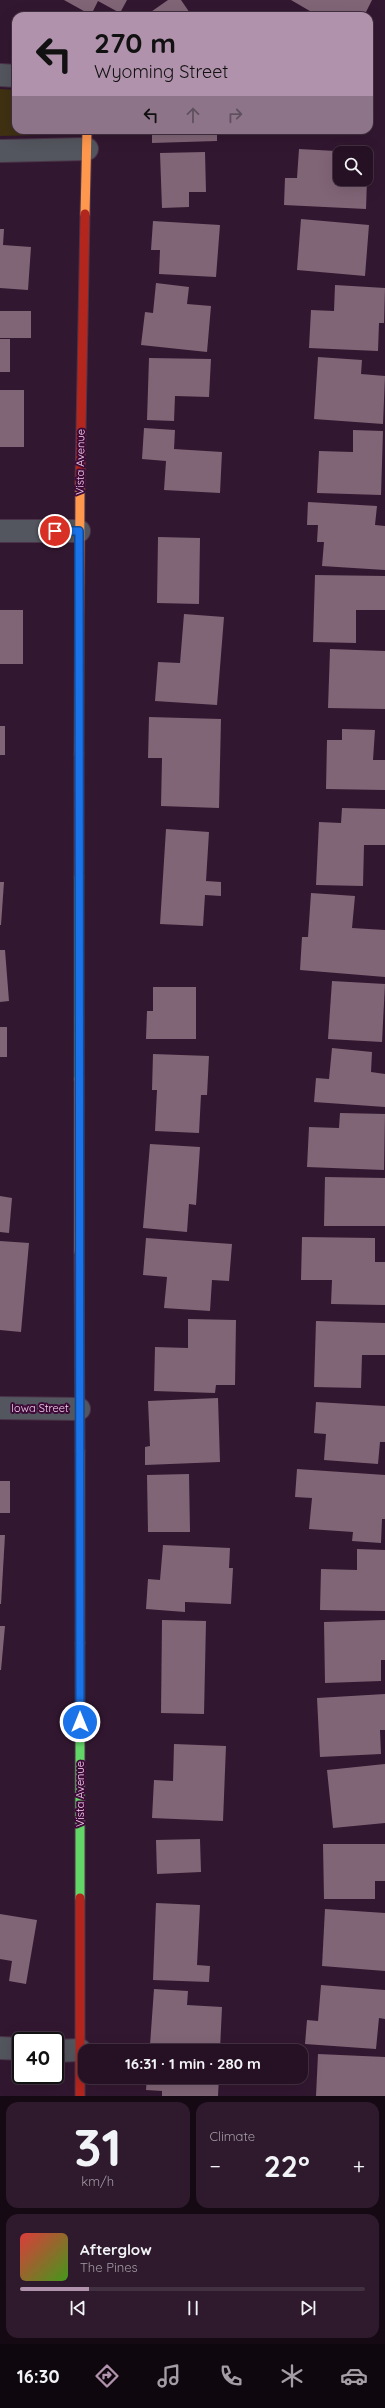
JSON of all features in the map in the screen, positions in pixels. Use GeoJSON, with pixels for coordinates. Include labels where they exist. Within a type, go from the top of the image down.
{"type":"FeatureCollection","features":[{"type":"Feature","properties":{"kind":"street"},"geometry":{"type":"LineString","coordinates":[[0,75],[12,76]]}},
{"type":"Feature","properties":{"kind":"street","name":"Vista Avenue"},"geometry":{"type":"LineString","coordinates":[[0,151],[87,139],[79,531],[80,2044]]}},
{"type":"Feature","properties":{"kind":"street"},"geometry":{"type":"LineString","coordinates":[[0,531],[79,531]]}},
{"type":"Feature","properties":{"kind":"street","name":"Iowa Street"},"geometry":{"type":"LineString","coordinates":[[0,1408],[79,1409]]}},
{"type":"Feature","properties":{"kind":"street"},"geometry":{"type":"LineString","coordinates":[[0,2048],[12,2049]]}},
{"type":"Feature","properties":{"kind":"street"},"geometry":{"type":"LineString","coordinates":[[64,2051],[78,2050]]}},
{"type":"Feature","properties":{"kind":"street","name":"Vista Avenue"},"geometry":{"type":"LineString","coordinates":[[80,2084],[80,2096]]}},
{"type":"Feature","properties":{"kind":"shaded area"},"geometry":{"type":"Polygon","coordinates":[[[0,89],[12,90],[12,134],[44,134],[0,136],[0,89]]]}},
{"type":"Feature","properties":{"kind":"building"},"geometry":{"type":"Polygon","coordinates":[[[64,0],[127,0],[121,12],[98,1],[92,12],[86,12],[64,0]]]}},
{"type":"Feature","properties":{"kind":"building"},"geometry":{"type":"Polygon","coordinates":[[[168,0],[181,0],[189,12],[151,12],[168,0]]]}},
{"type":"Feature","properties":{"kind":"building"},"geometry":{"type":"Polygon","coordinates":[[[291,0],[372,0],[366,12],[312,12],[291,0]]]}},
{"type":"Feature","properties":{"kind":"building"},"geometry":{"type":"Polygon","coordinates":[[[152,134],[217,134],[217,141],[152,143],[152,134]]]}},
{"type":"Feature","properties":{"kind":"building"},"geometry":{"type":"Polygon","coordinates":[[[299,149],[333,151],[333,186],[367,186],[366,209],[284,205],[285,178],[297,178],[299,149]]]}},
{"type":"Feature","properties":{"kind":"building"},"geometry":{"type":"Polygon","coordinates":[[[205,152],[206,192],[189,192],[189,207],[162,208],[160,153],[205,152]]]}},
{"type":"Feature","properties":{"kind":"building"},"geometry":{"type":"Polygon","coordinates":[[[301,219],[369,225],[365,276],[297,270],[301,219]]]}},
{"type":"Feature","properties":{"kind":"building"},"geometry":{"type":"Polygon","coordinates":[[[153,221],[220,225],[216,277],[159,274],[160,250],[151,250],[153,221]]]}},
{"type":"Feature","properties":{"kind":"building"},"geometry":{"type":"Polygon","coordinates":[[[0,229],[4,229],[3,245],[31,247],[28,290],[0,288],[0,229]]]}},
{"type":"Feature","properties":{"kind":"building"},"geometry":{"type":"Polygon","coordinates":[[[156,283],[189,287],[187,304],[211,306],[207,352],[141,345],[145,312],[153,313],[156,283]]]}},
{"type":"Feature","properties":{"kind":"building"},"geometry":{"type":"Polygon","coordinates":[[[335,285],[385,288],[384,323],[379,323],[378,351],[309,348],[311,310],[334,311],[335,285]]]}},
{"type":"Feature","properties":{"kind":"building"},"geometry":{"type":"Polygon","coordinates":[[[0,311],[31,311],[31,338],[0,338],[0,311]]]}},
{"type":"Feature","properties":{"kind":"building"},"geometry":{"type":"Polygon","coordinates":[[[0,339],[10,339],[10,372],[0,372],[0,339]]]}},
{"type":"Feature","properties":{"kind":"building"},"geometry":{"type":"Polygon","coordinates":[[[318,357],[362,360],[361,374],[385,376],[383,424],[314,419],[318,357]]]}},
{"type":"Feature","properties":{"kind":"building"},"geometry":{"type":"Polygon","coordinates":[[[149,358],[211,359],[209,397],[175,396],[174,421],[147,420],[149,358]]]}},
{"type":"Feature","properties":{"kind":"building"},"geometry":{"type":"Polygon","coordinates":[[[0,390],[24,390],[24,447],[0,447],[0,390]]]}},
{"type":"Feature","properties":{"kind":"building"},"geometry":{"type":"Polygon","coordinates":[[[144,428],[175,430],[174,449],[222,452],[220,493],[164,490],[166,461],[142,459],[144,428]]]}},
{"type":"Feature","properties":{"kind":"building"},"geometry":{"type":"Polygon","coordinates":[[[353,430],[383,431],[381,495],[317,493],[319,451],[353,452],[353,430]]]}},
{"type":"Feature","properties":{"kind":"building"},"geometry":{"type":"Polygon","coordinates":[[[308,502],[377,506],[375,525],[385,526],[385,570],[322,566],[324,542],[317,542],[318,525],[307,525],[308,502]]]}},
{"type":"Feature","properties":{"kind":"building"},"geometry":{"type":"Polygon","coordinates":[[[158,537],[200,538],[199,604],[157,603],[158,537]]]}},
{"type":"Feature","properties":{"kind":"building"},"geometry":{"type":"Polygon","coordinates":[[[315,575],[385,576],[385,610],[356,610],[356,643],[313,642],[315,575]]]}},
{"type":"Feature","properties":{"kind":"building"},"geometry":{"type":"Polygon","coordinates":[[[0,610],[23,610],[23,664],[0,664],[0,610]]]}},
{"type":"Feature","properties":{"kind":"building"},"geometry":{"type":"Polygon","coordinates":[[[184,614],[224,617],[217,705],[155,701],[158,662],[180,663],[184,614]]]}},
{"type":"Feature","properties":{"kind":"building"},"geometry":{"type":"Polygon","coordinates":[[[330,649],[385,651],[385,709],[328,708],[330,649]]]}},
{"type":"Feature","properties":{"kind":"building"},"geometry":{"type":"Polygon","coordinates":[[[149,717],[221,719],[219,808],[161,806],[162,758],[148,758],[149,717]]]}},
{"type":"Feature","properties":{"kind":"building"},"geometry":{"type":"Polygon","coordinates":[[[0,726],[5,726],[5,755],[0,755],[0,726]]]}},
{"type":"Feature","properties":{"kind":"building"},"geometry":{"type":"Polygon","coordinates":[[[342,729],[375,730],[373,760],[385,760],[385,790],[326,789],[327,740],[342,740],[342,729]]]}},
{"type":"Feature","properties":{"kind":"building"},"geometry":{"type":"Polygon","coordinates":[[[342,808],[385,809],[385,845],[364,845],[363,886],[316,885],[319,822],[341,823],[342,808]]]}},
{"type":"Feature","properties":{"kind":"building"},"geometry":{"type":"Polygon","coordinates":[[[166,829],[209,832],[206,881],[221,882],[221,896],[205,895],[203,926],[160,924],[166,829]]]}},
{"type":"Feature","properties":{"kind":"building"},"geometry":{"type":"Polygon","coordinates":[[[0,882],[4,882],[1,925],[0,925],[0,882]]]}},
{"type":"Feature","properties":{"kind":"building"},"geometry":{"type":"Polygon","coordinates":[[[311,893],[355,896],[352,928],[385,930],[385,977],[300,970],[302,937],[308,937],[311,893]]]}},
{"type":"Feature","properties":{"kind":"building"},"geometry":{"type":"Polygon","coordinates":[[[0,950],[5,950],[9,1001],[0,1002],[0,950]]]}},
{"type":"Feature","properties":{"kind":"building"},"geometry":{"type":"Polygon","coordinates":[[[332,981],[385,984],[382,1042],[328,1039],[332,981]]]}},
{"type":"Feature","properties":{"kind":"building"},"geometry":{"type":"Polygon","coordinates":[[[153,987],[196,987],[196,1039],[146,1039],[147,1011],[153,1011],[153,987]]]}},
{"type":"Feature","properties":{"kind":"building"},"geometry":{"type":"Polygon","coordinates":[[[0,1027],[7,1027],[7,1057],[0,1057],[0,1027]]]}},
{"type":"Feature","properties":{"kind":"building"},"geometry":{"type":"Polygon","coordinates":[[[332,1048],[372,1052],[371,1072],[385,1074],[385,1107],[314,1102],[316,1078],[329,1079],[332,1048]]]}},
{"type":"Feature","properties":{"kind":"building"},"geometry":{"type":"Polygon","coordinates":[[[153,1054],[209,1056],[207,1095],[201,1095],[199,1133],[155,1131],[157,1090],[152,1090],[153,1054]]]}},
{"type":"Feature","properties":{"kind":"building"},"geometry":{"type":"Polygon","coordinates":[[[340,1113],[385,1114],[384,1170],[307,1167],[309,1127],[339,1128],[340,1113]]]}},
{"type":"Feature","properties":{"kind":"building"},"geometry":{"type":"Polygon","coordinates":[[[150,1144],[200,1147],[196,1205],[189,1204],[187,1232],[143,1228],[150,1144]]]}},
{"type":"Feature","properties":{"kind":"building"},"geometry":{"type":"Polygon","coordinates":[[[325,1177],[385,1178],[385,1226],[324,1226],[325,1177]]]}},
{"type":"Feature","properties":{"kind":"building"},"geometry":{"type":"Polygon","coordinates":[[[0,1196],[12,1198],[9,1233],[0,1232],[0,1196]]]}},
{"type":"Feature","properties":{"kind":"building"},"geometry":{"type":"Polygon","coordinates":[[[302,1237],[375,1238],[375,1262],[385,1262],[385,1305],[331,1304],[332,1280],[301,1280],[302,1237]]]}},
{"type":"Feature","properties":{"kind":"building"},"geometry":{"type":"Polygon","coordinates":[[[146,1238],[232,1244],[229,1281],[212,1280],[210,1311],[164,1308],[167,1277],[143,1275],[146,1238]]]}},
{"type":"Feature","properties":{"kind":"building"},"geometry":{"type":"Polygon","coordinates":[[[0,1241],[29,1243],[21,1332],[0,1330],[0,1241]]]}},
{"type":"Feature","properties":{"kind":"building"},"geometry":{"type":"Polygon","coordinates":[[[188,1319],[236,1320],[235,1385],[216,1385],[215,1393],[154,1391],[155,1347],[188,1348],[188,1319]]]}},
{"type":"Feature","properties":{"kind":"building"},"geometry":{"type":"Polygon","coordinates":[[[316,1321],[385,1323],[385,1355],[362,1355],[361,1388],[314,1387],[316,1321]]]}},
{"type":"Feature","properties":{"kind":"building"},"geometry":{"type":"Polygon","coordinates":[[[218,1398],[220,1462],[145,1465],[145,1447],[150,1446],[148,1401],[218,1398]]]}},
{"type":"Feature","properties":{"kind":"building"},"geometry":{"type":"Polygon","coordinates":[[[316,1402],[385,1406],[385,1442],[380,1442],[378,1464],[324,1460],[326,1434],[314,1433],[316,1402]]]}},
{"type":"Feature","properties":{"kind":"building"},"geometry":{"type":"Polygon","coordinates":[[[297,1469],[385,1475],[385,1519],[382,1519],[381,1543],[352,1541],[353,1532],[309,1529],[312,1498],[295,1497],[297,1469]]]}},
{"type":"Feature","properties":{"kind":"building"},"geometry":{"type":"Polygon","coordinates":[[[189,1474],[190,1532],[148,1532],[147,1475],[189,1474]]]}},
{"type":"Feature","properties":{"kind":"building"},"geometry":{"type":"Polygon","coordinates":[[[0,1481],[10,1481],[10,1513],[0,1513],[0,1481]]]}},
{"type":"Feature","properties":{"kind":"building"},"geometry":{"type":"Polygon","coordinates":[[[0,1535],[5,1535],[1,1604],[0,1604],[0,1535]]]}},
{"type":"Feature","properties":{"kind":"building"},"geometry":{"type":"Polygon","coordinates":[[[163,1545],[230,1548],[229,1568],[233,1568],[231,1604],[185,1602],[185,1612],[146,1609],[148,1579],[160,1580],[163,1545]]]}},
{"type":"Feature","properties":{"kind":"building"},"geometry":{"type":"Polygon","coordinates":[[[357,1549],[385,1550],[385,1611],[320,1610],[321,1569],[357,1570],[357,1549]]]}},
{"type":"Feature","properties":{"kind":"building"},"geometry":{"type":"Polygon","coordinates":[[[162,1620],[206,1621],[204,1714],[161,1713],[162,1620]]]}},
{"type":"Feature","properties":{"kind":"building"},"geometry":{"type":"Polygon","coordinates":[[[385,1620],[385,1660],[381,1660],[381,1681],[325,1683],[324,1622],[385,1620]]]}},
{"type":"Feature","properties":{"kind":"building"},"geometry":{"type":"Polygon","coordinates":[[[0,1626],[5,1626],[1,1670],[0,1670],[0,1626]]]}},
{"type":"Feature","properties":{"kind":"building"},"geometry":{"type":"Polygon","coordinates":[[[385,1694],[385,1730],[380,1730],[381,1754],[320,1757],[317,1698],[385,1694]]]}},
{"type":"Feature","properties":{"kind":"building"},"geometry":{"type":"Polygon","coordinates":[[[174,1744],[226,1746],[223,1821],[152,1818],[154,1780],[173,1781],[174,1744]]]}},
{"type":"Feature","properties":{"kind":"building"},"geometry":{"type":"Polygon","coordinates":[[[385,1764],[385,1823],[333,1828],[327,1770],[385,1764]]]}},
{"type":"Feature","properties":{"kind":"building"},"geometry":{"type":"Polygon","coordinates":[[[200,1839],[201,1872],[157,1874],[156,1840],[200,1839]]]}},
{"type":"Feature","properties":{"kind":"building"},"geometry":{"type":"Polygon","coordinates":[[[323,1844],[385,1844],[385,1881],[375,1881],[375,1899],[324,1899],[323,1844]]]}},
{"type":"Feature","properties":{"kind":"building"},"geometry":{"type":"Polygon","coordinates":[[[156,1903],[200,1905],[197,1965],[210,1966],[209,1982],[153,1980],[156,1903]]]}},
{"type":"Feature","properties":{"kind":"building"},"geometry":{"type":"Polygon","coordinates":[[[325,1909],[385,1913],[385,1971],[322,1966],[325,1909]]]}},
{"type":"Feature","properties":{"kind":"building"},"geometry":{"type":"Polygon","coordinates":[[[0,1914],[37,1920],[26,1984],[9,1981],[12,1961],[0,1959],[0,1914]]]}},
{"type":"Feature","properties":{"kind":"building"},"geometry":{"type":"Polygon","coordinates":[[[321,1985],[385,1990],[385,2019],[379,2018],[376,2049],[305,2044],[307,2020],[318,2021],[321,1985]]]}},
{"type":"Feature","properties":{"kind":"building"},"geometry":{"type":"Polygon","coordinates":[[[154,1989],[188,1991],[187,2005],[222,2007],[220,2044],[150,2044],[154,1989]]]}},
{"type":"Feature","properties":{"kind":"building"},"geometry":{"type":"Polygon","coordinates":[[[318,2054],[385,2057],[385,2096],[316,2096],[318,2054]]]}},
{"type":"Feature","properties":{"kind":"building"},"geometry":{"type":"Polygon","coordinates":[[[146,2084],[219,2084],[218,2096],[162,2096],[162,2091],[146,2090],[146,2084]]]}},
{"type":"Feature","properties":{"kind":"traffic: fast"},"geometry":{"type":"LineString","coordinates":[[79,877],[79,1079]]}},
{"type":"Feature","properties":{"kind":"traffic: fast"},"geometry":{"type":"LineString","coordinates":[[80,1643],[80,1898]]}},
{"type":"Feature","properties":{"kind":"traffic: slow"},"geometry":{"type":"LineString","coordinates":[[85,214],[87,134]]}},
{"type":"Feature","properties":{"kind":"traffic: slow"},"geometry":{"type":"LineString","coordinates":[[79,754],[80,483]]}},
{"type":"Feature","properties":{"kind":"traffic: slow"},"geometry":{"type":"LineString","coordinates":[[79,1079],[79,1252]]}},
{"type":"Feature","properties":{"kind":"traffic: slow"},"geometry":{"type":"LineString","coordinates":[[80,1451],[80,1643]]}},
{"type":"Feature","properties":{"kind":"traffic: jam"},"geometry":{"type":"LineString","coordinates":[[80,483],[85,214]]}},
{"type":"Feature","properties":{"kind":"traffic: jam"},"geometry":{"type":"LineString","coordinates":[[79,754],[79,877]]}},
{"type":"Feature","properties":{"kind":"traffic: jam"},"geometry":{"type":"LineString","coordinates":[[79,1252],[80,1451]]}},
{"type":"Feature","properties":{"kind":"traffic: jam"},"geometry":{"type":"LineString","coordinates":[[80,1898],[80,2096]]}},
{"type":"Feature","properties":{"kind":"route"},"geometry":{"type":"LineString","coordinates":[[55,531],[79,531],[80,1722]]}}]}
